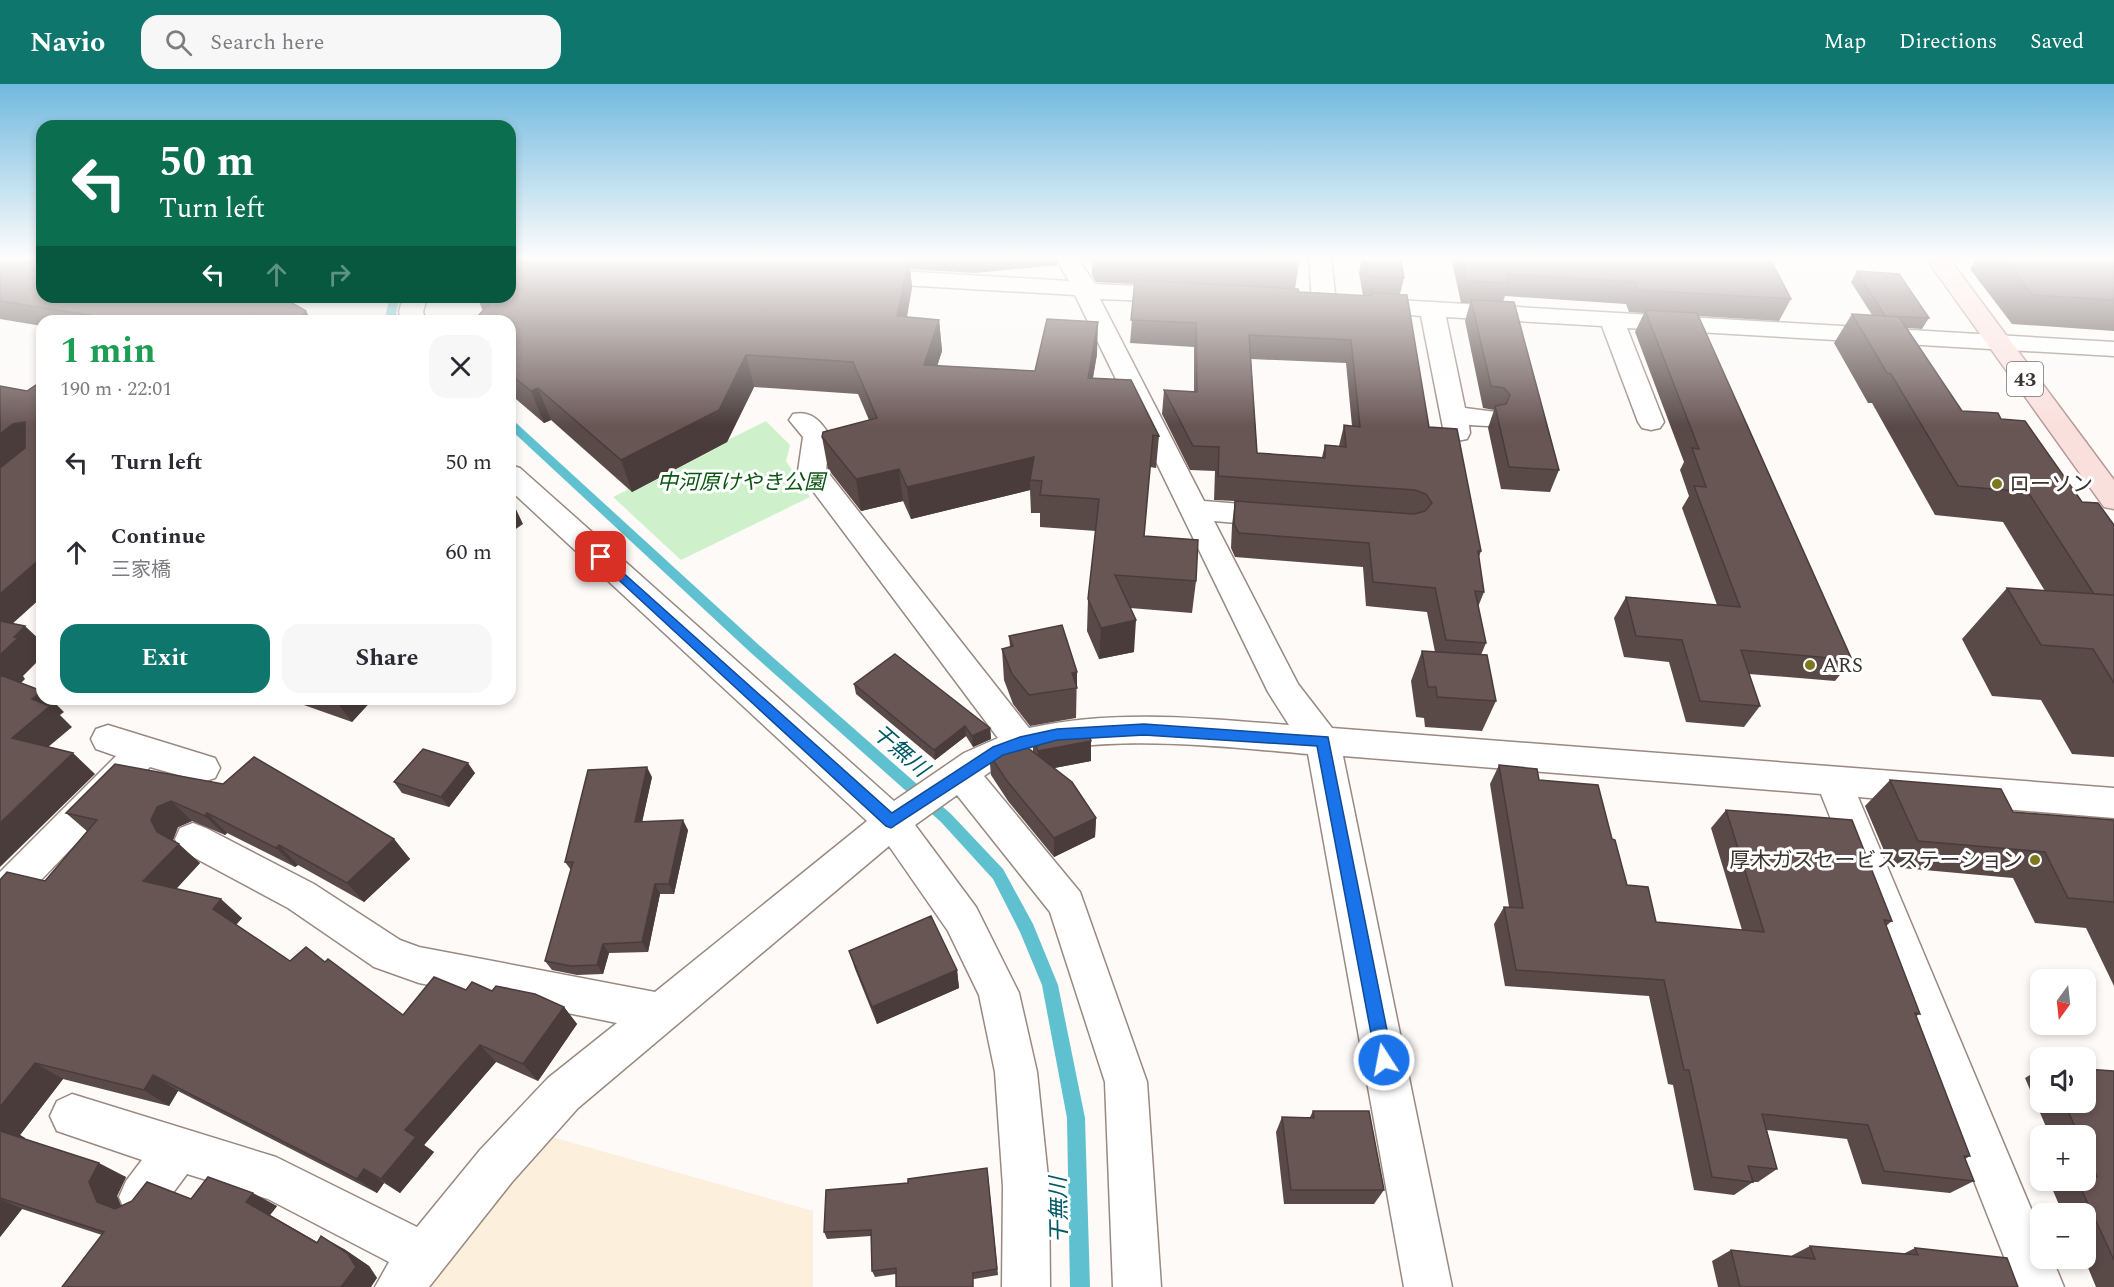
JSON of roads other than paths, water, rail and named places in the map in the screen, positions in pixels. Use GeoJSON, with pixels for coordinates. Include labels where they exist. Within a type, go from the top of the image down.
{"type":"FeatureCollection","features":[{"type":"Feature","properties":{"kind":"main road","name":"43"},"geometry":{"type":"LineString","coordinates":[[1976,313],[2114,500]]}},
{"type":"Feature","properties":{"kind":"street"},"geometry":{"type":"LineString","coordinates":[[1095,313],[1285,692],[1307,724],[1323,741],[1428,1287]]}},
{"type":"Feature","properties":{"kind":"street"},"geometry":{"type":"LineString","coordinates":[[1433,313],[1455,424],[1487,418]]}},
{"type":"Feature","properties":{"kind":"street"},"geometry":{"type":"LineString","coordinates":[[1500,313],[2114,349]]}},
{"type":"Feature","properties":{"kind":"street"},"geometry":{"type":"LineString","coordinates":[[1612,320],[1651,422]]}},
{"type":"Feature","properties":{"kind":"street"},"geometry":{"type":"LineString","coordinates":[[802,420],[817,436],[812,471],[1020,743]]}},
{"type":"Feature","properties":{"kind":"street"},"geometry":{"type":"LineString","coordinates":[[516,482],[899,817],[962,919],[999,993],[1016,1072],[1026,1187],[1026,1287]]}},
{"type":"Feature","properties":{"kind":"street"},"geometry":{"type":"LineString","coordinates":[[1194,510],[1301,518]]}},
{"type":"Feature","properties":{"kind":"street"},"geometry":{"type":"LineString","coordinates":[[72,1116],[179,1147],[276,1179],[411,1271],[496,1166],[563,1093],[899,817],[998,751],[1020,743],[1057,735],[1144,730],[1323,741],[2114,803]]}},
{"type":"Feature","properties":{"kind":"street"},"geometry":{"type":"LineString","coordinates":[[108,739],[203,768]]}},
{"type":"Feature","properties":{"kind":"street"},"geometry":{"type":"LineString","coordinates":[[0,897],[143,751]]}},
{"type":"Feature","properties":{"kind":"street"},"geometry":{"type":"LineString","coordinates":[[953,780],[1066,904],[1070,915],[1126,1082],[1137,1287]]}},
{"type":"Feature","properties":{"kind":"street"},"geometry":{"type":"LineString","coordinates":[[1833,780],[2040,1287]]}},
{"type":"Feature","properties":{"kind":"street"},"geometry":{"type":"LineString","coordinates":[[193,840],[301,896],[388,954],[419,965],[661,1012]]}},
{"type":"Feature","properties":{"kind":"street"},"geometry":{"type":"LineString","coordinates":[[142,1197],[179,1147]]}},
{"type":"Feature","properties":{"kind":"waterway","name":"干無川"},"geometry":{"type":"LineString","coordinates":[[516,429],[755,649],[946,818],[998,874],[1027,929],[1050,985],[1076,1118],[1080,1287]]}},
{"type":"Feature","properties":{"kind":"place","name":"ローソン"},"geometry":{"type":"Point","coordinates":[1997,484]}},
{"type":"Feature","properties":{"kind":"place","name":"ARS"},"geometry":{"type":"Point","coordinates":[1810,665]}},
{"type":"Feature","properties":{"kind":"place","name":"厚木ガスセービスステーション"},"geometry":{"type":"Point","coordinates":[2035,860]}},
{"type":"Feature","properties":{"kind":"park label","name":"中河原けやき公園"},"geometry":{"type":"Point","coordinates":[741,482]}}]}
